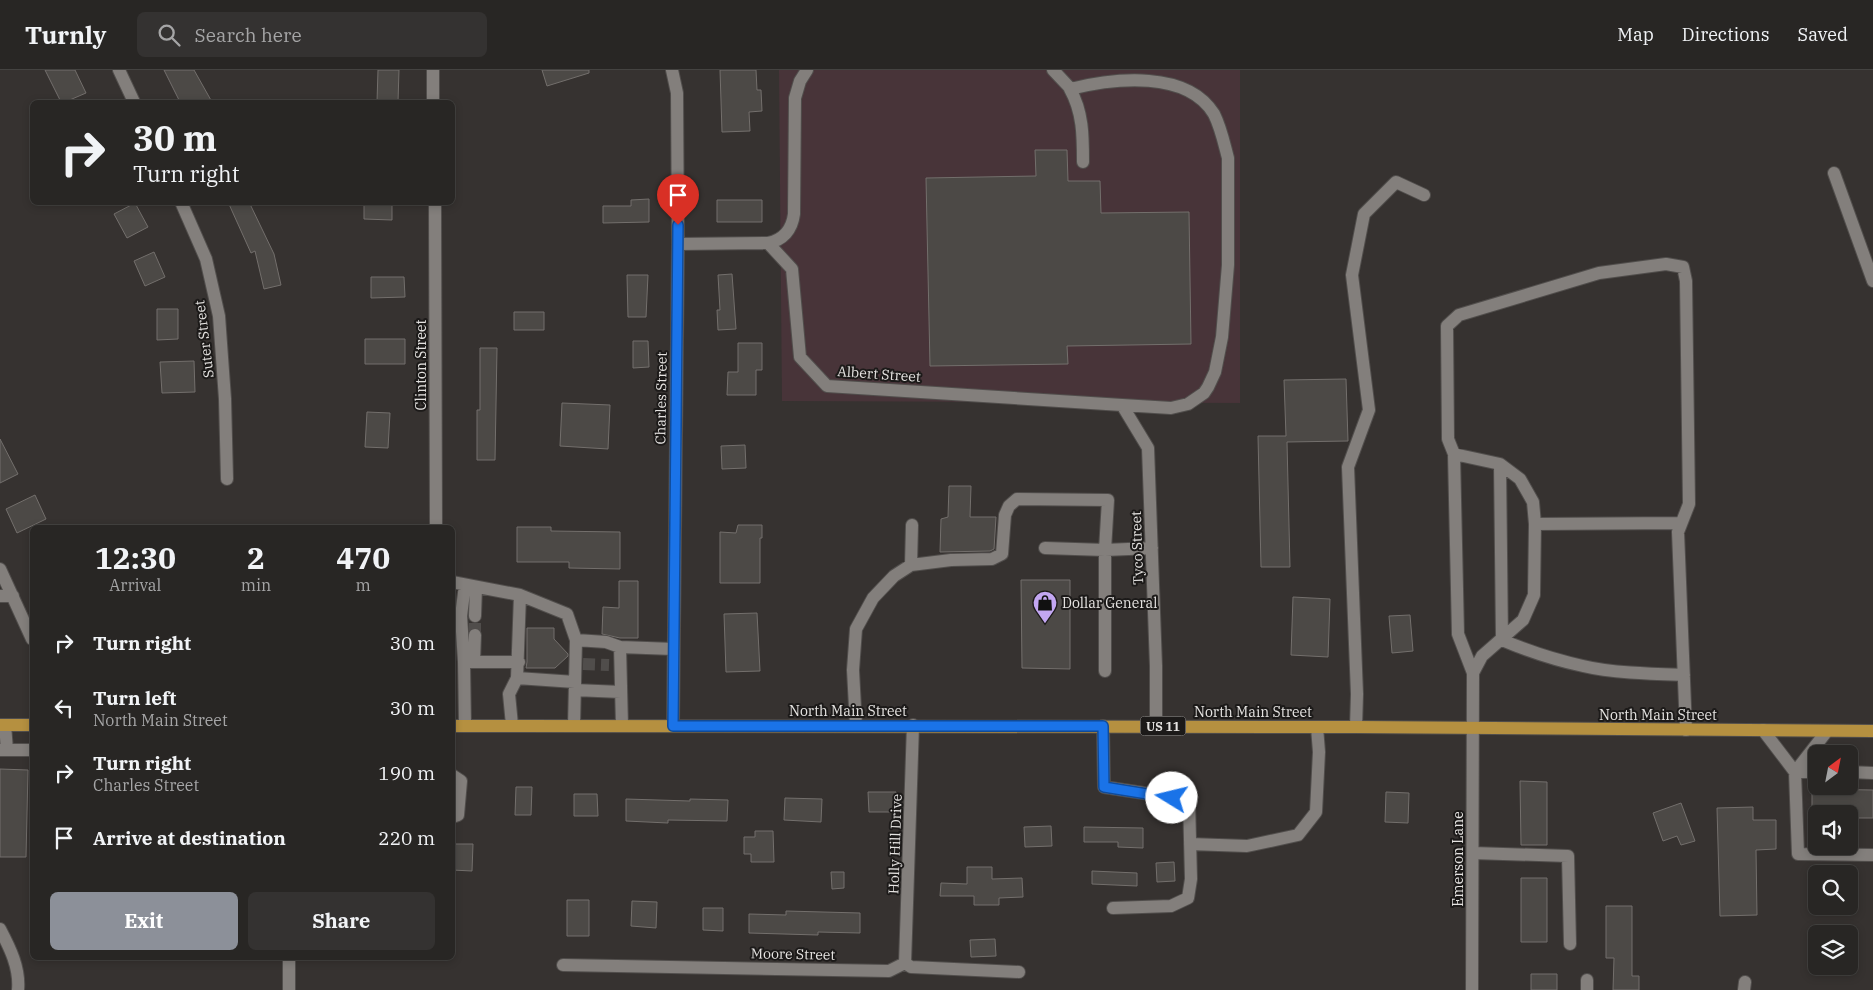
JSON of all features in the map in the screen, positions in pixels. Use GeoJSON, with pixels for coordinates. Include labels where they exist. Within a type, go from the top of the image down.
{"type":"FeatureCollection","features":[{"type":"Feature","properties":{"kind":"main road"},"geometry":{"type":"LineString","coordinates":[[3,725],[30,725]]}},
{"type":"Feature","properties":{"kind":"main road","name":"North Main Street"},"geometry":{"type":"LineString","coordinates":[[459,726],[1156,726],[1873,732]]}},
{"type":"Feature","properties":{"kind":"street"},"geometry":{"type":"LineString","coordinates":[[119,70],[133,100]]}},
{"type":"Feature","properties":{"kind":"street"},"geometry":{"type":"LineString","coordinates":[[433,70],[433,100]]}},
{"type":"Feature","properties":{"kind":"street","name":"Charles Street"},"geometry":{"type":"LineString","coordinates":[[672,70],[677,93],[678,244],[673,726]]}},
{"type":"Feature","properties":{"kind":"street"},"geometry":{"type":"LineString","coordinates":[[678,244],[768,243],[779,240],[785,235],[790,228],[793,218],[795,98],[800,81],[807,70]]}},
{"type":"Feature","properties":{"kind":"street"},"geometry":{"type":"LineString","coordinates":[[1053,70],[1070,88],[1080,112],[1083,162]]}},
{"type":"Feature","properties":{"kind":"street","name":"Albert Street"},"geometry":{"type":"LineString","coordinates":[[768,243],[792,269],[800,357],[827,386],[1122,406],[1172,408],[1188,404],[1204,393],[1208,387],[1214,372],[1222,336],[1228,265],[1228,158],[1224,141],[1213,113],[1204,101],[1180,84],[1158,79],[1129,79],[1099,82],[1070,88]]}},
{"type":"Feature","properties":{"kind":"street"},"geometry":{"type":"LineString","coordinates":[[1834,173],[1873,280]]}},
{"type":"Feature","properties":{"kind":"street"},"geometry":{"type":"LineString","coordinates":[[1356,727],[1348,467],[1369,410],[1352,274],[1364,214],[1396,182],[1424,196]]}},
{"type":"Feature","properties":{"kind":"street","name":"Suter Street"},"geometry":{"type":"LineString","coordinates":[[181,205],[206,258],[219,316],[226,399],[227,479]]}},
{"type":"Feature","properties":{"kind":"street","name":"Clinton Street"},"geometry":{"type":"LineString","coordinates":[[435,205],[436,525]]}},
{"type":"Feature","properties":{"kind":"street"},"geometry":{"type":"LineString","coordinates":[[1473,673],[1458,634],[1454,454],[1448,439],[1447,326],[1458,315],[1600,273],[1666,264],[1683,267],[1686,281],[1689,504],[1678,532],[1686,730]]}},
{"type":"Feature","properties":{"kind":"street","name":"Tyco Street"},"geometry":{"type":"LineString","coordinates":[[1122,406],[1148,448],[1156,666],[1156,726]]}},
{"type":"Feature","properties":{"kind":"street"},"geometry":{"type":"LineString","coordinates":[[1454,454],[1500,464],[1520,479],[1533,502],[1534,595],[1523,620],[1482,656],[1473,673]]}},
{"type":"Feature","properties":{"kind":"street"},"geometry":{"type":"LineString","coordinates":[[1500,464],[1502,640]]}},
{"type":"Feature","properties":{"kind":"street"},"geometry":{"type":"LineString","coordinates":[[856,726],[853,670],[856,630],[873,598],[894,576],[911,565],[951,560],[992,559],[1002,554],[1005,515],[1009,506],[1018,499],[1108,500],[1105,550],[1106,671]]}},
{"type":"Feature","properties":{"kind":"street"},"geometry":{"type":"LineString","coordinates":[[1534,524],[1681,523]]}},
{"type":"Feature","properties":{"kind":"street"},"geometry":{"type":"LineString","coordinates":[[911,565],[912,525]]}},
{"type":"Feature","properties":{"kind":"street"},"geometry":{"type":"LineString","coordinates":[[1045,548],[1105,550],[1152,548]]}},
{"type":"Feature","properties":{"kind":"street"},"geometry":{"type":"LineString","coordinates":[[0,569],[6,596],[30,636]]}},
{"type":"Feature","properties":{"kind":"street"},"geometry":{"type":"LineString","coordinates":[[465,585],[520,595],[567,614],[576,640],[579,664],[575,686],[574,726]]}},
{"type":"Feature","properties":{"kind":"street"},"geometry":{"type":"LineString","coordinates":[[465,585],[475,616]]}},
{"type":"Feature","properties":{"kind":"street"},"geometry":{"type":"LineString","coordinates":[[465,585],[461,616],[469,662]]}},
{"type":"Feature","properties":{"kind":"street"},"geometry":{"type":"LineString","coordinates":[[512,725],[510,694],[518,678],[520,595]]}},
{"type":"Feature","properties":{"kind":"street"},"geometry":{"type":"LineString","coordinates":[[459,726],[475,635]]}},
{"type":"Feature","properties":{"kind":"street"},"geometry":{"type":"LineString","coordinates":[[576,640],[606,642],[620,647],[673,649]]}},
{"type":"Feature","properties":{"kind":"street"},"geometry":{"type":"LineString","coordinates":[[1502,640],[1530,652],[1585,667],[1650,674],[1684,675]]}},
{"type":"Feature","properties":{"kind":"street"},"geometry":{"type":"LineString","coordinates":[[620,647],[614,666],[621,692],[622,726]]}},
{"type":"Feature","properties":{"kind":"street"},"geometry":{"type":"LineString","coordinates":[[469,662],[519,662]]}},
{"type":"Feature","properties":{"kind":"street","name":"Emerson Lane"},"geometry":{"type":"LineString","coordinates":[[1472,990],[1473,853],[1471,728],[1473,673]]}},
{"type":"Feature","properties":{"kind":"street"},"geometry":{"type":"LineString","coordinates":[[518,678],[621,692]]}},
{"type":"Feature","properties":{"kind":"street"},"geometry":{"type":"LineString","coordinates":[[3,725],[3,750],[30,750]]}},
{"type":"Feature","properties":{"kind":"street","name":"Holly Hill Drive"},"geometry":{"type":"LineString","coordinates":[[905,963],[913,725]]}},
{"type":"Feature","properties":{"kind":"street"},"geometry":{"type":"LineString","coordinates":[[1103,726],[1104,787],[1189,800],[1191,879],[1188,898],[1171,906],[1113,908]]}},
{"type":"Feature","properties":{"kind":"street"},"geometry":{"type":"LineString","coordinates":[[1190,844],[1247,846],[1298,835],[1316,812],[1319,752],[1317,727]]}},
{"type":"Feature","properties":{"kind":"street"},"geometry":{"type":"LineString","coordinates":[[1763,730],[1795,772],[1798,854],[1873,855]]}},
{"type":"Feature","properties":{"kind":"street"},"geometry":{"type":"LineString","coordinates":[[1795,772],[1827,731]]}},
{"type":"Feature","properties":{"kind":"street"},"geometry":{"type":"LineString","coordinates":[[1795,772],[1808,772]]}},
{"type":"Feature","properties":{"kind":"street"},"geometry":{"type":"LineString","coordinates":[[1858,772],[1873,773]]}},
{"type":"Feature","properties":{"kind":"street"},"geometry":{"type":"LineString","coordinates":[[455,777],[461,780],[458,815],[455,816]]}},
{"type":"Feature","properties":{"kind":"street"},"geometry":{"type":"LineString","coordinates":[[1473,853],[1568,856],[1570,944]]}},
{"type":"Feature","properties":{"kind":"street"},"geometry":{"type":"LineString","coordinates":[[0,929],[16,964],[18,990]]}},
{"type":"Feature","properties":{"kind":"street"},"geometry":{"type":"LineString","coordinates":[[289,960],[289,990]]}},
{"type":"Feature","properties":{"kind":"street","name":"Moore Street"},"geometry":{"type":"LineString","coordinates":[[563,965],[889,970],[905,963],[911,967],[1019,972]]}},
{"type":"Feature","properties":{"kind":"shaded area"},"geometry":{"type":"Polygon","coordinates":[[[779,70],[1240,70],[1240,403],[782,401],[779,70]]]}},
{"type":"Feature","properties":{"kind":"building"},"geometry":{"type":"Polygon","coordinates":[[[45,70],[75,70],[86,93],[70,100],[60,100],[45,70]]]}},
{"type":"Feature","properties":{"kind":"building"},"geometry":{"type":"Polygon","coordinates":[[[164,70],[194,70],[211,100],[179,100],[164,70]]]}},
{"type":"Feature","properties":{"kind":"building"},"geometry":{"type":"Polygon","coordinates":[[[378,70],[399,70],[398,100],[377,100],[378,70]]]}},
{"type":"Feature","properties":{"kind":"building"},"geometry":{"type":"Polygon","coordinates":[[[542,70],[589,70],[589,73],[547,86],[542,70]]]}},
{"type":"Feature","properties":{"kind":"building"},"geometry":{"type":"Polygon","coordinates":[[[720,70],[756,70],[757,90],[761,90],[762,111],[749,112],[750,131],[722,132],[720,70]]]}},
{"type":"Feature","properties":{"kind":"building"},"geometry":{"type":"Polygon","coordinates":[[[1035,150],[1067,150],[1068,181],[1100,181],[1101,213],[1189,212],[1191,344],[1067,346],[1068,364],[930,366],[926,178],[1036,176],[1035,150]]]}},
{"type":"Feature","properties":{"kind":"building"},"geometry":{"type":"Polygon","coordinates":[[[649,199],[649,222],[603,223],[603,206],[631,206],[631,200],[649,199]]]}},
{"type":"Feature","properties":{"kind":"building"},"geometry":{"type":"Polygon","coordinates":[[[717,200],[762,200],[762,222],[717,222],[717,200]]]}},
{"type":"Feature","properties":{"kind":"building"},"geometry":{"type":"Polygon","coordinates":[[[131,205],[136,205],[148,227],[127,238],[114,214],[131,205]]]}},
{"type":"Feature","properties":{"kind":"building"},"geometry":{"type":"Polygon","coordinates":[[[229,205],[250,205],[274,254],[281,285],[264,289],[255,251],[251,253],[229,205]]]}},
{"type":"Feature","properties":{"kind":"building"},"geometry":{"type":"Polygon","coordinates":[[[364,205],[392,205],[392,220],[364,219],[364,205]]]}},
{"type":"Feature","properties":{"kind":"building"},"geometry":{"type":"Polygon","coordinates":[[[154,252],[165,277],[145,286],[134,261],[154,252]]]}},
{"type":"Feature","properties":{"kind":"building"},"geometry":{"type":"Polygon","coordinates":[[[732,274],[736,329],[718,330],[717,310],[720,310],[718,275],[732,274]]]}},
{"type":"Feature","properties":{"kind":"building"},"geometry":{"type":"Polygon","coordinates":[[[627,275],[648,275],[646,317],[628,317],[627,275]]]}},
{"type":"Feature","properties":{"kind":"building"},"geometry":{"type":"Polygon","coordinates":[[[371,277],[404,277],[405,297],[371,298],[371,277]]]}},
{"type":"Feature","properties":{"kind":"building"},"geometry":{"type":"Polygon","coordinates":[[[157,309],[178,309],[178,339],[157,340],[157,309]]]}},
{"type":"Feature","properties":{"kind":"building"},"geometry":{"type":"Polygon","coordinates":[[[514,312],[544,312],[544,330],[514,330],[514,312]]]}},
{"type":"Feature","properties":{"kind":"building"},"geometry":{"type":"Polygon","coordinates":[[[365,339],[405,339],[405,364],[365,364],[365,339]]]}},
{"type":"Feature","properties":{"kind":"building"},"geometry":{"type":"Polygon","coordinates":[[[633,341],[648,341],[649,367],[633,368],[633,341]]]}},
{"type":"Feature","properties":{"kind":"building"},"geometry":{"type":"Polygon","coordinates":[[[738,343],[762,343],[762,370],[756,370],[756,395],[727,395],[728,372],[738,372],[738,343]]]}},
{"type":"Feature","properties":{"kind":"building"},"geometry":{"type":"Polygon","coordinates":[[[480,348],[497,348],[495,460],[477,460],[477,410],[480,410],[480,348]]]}},
{"type":"Feature","properties":{"kind":"building"},"geometry":{"type":"Polygon","coordinates":[[[194,361],[195,392],[162,393],[160,362],[194,361]]]}},
{"type":"Feature","properties":{"kind":"building"},"geometry":{"type":"Polygon","coordinates":[[[1346,379],[1348,441],[1287,442],[1290,567],[1261,567],[1258,436],[1286,436],[1284,380],[1346,379]]]}},
{"type":"Feature","properties":{"kind":"building"},"geometry":{"type":"Polygon","coordinates":[[[562,403],[610,405],[608,449],[560,446],[562,403]]]}},
{"type":"Feature","properties":{"kind":"building"},"geometry":{"type":"Polygon","coordinates":[[[367,412],[390,413],[388,448],[365,447],[367,412]]]}},
{"type":"Feature","properties":{"kind":"building"},"geometry":{"type":"Polygon","coordinates":[[[0,439],[18,474],[0,483],[0,439]]]}},
{"type":"Feature","properties":{"kind":"building"},"geometry":{"type":"Polygon","coordinates":[[[745,445],[746,468],[722,469],[721,446],[745,445]]]}},
{"type":"Feature","properties":{"kind":"building"},"geometry":{"type":"Polygon","coordinates":[[[949,486],[971,486],[970,517],[996,517],[994,549],[990,551],[940,552],[941,519],[948,517],[949,486]]]}},
{"type":"Feature","properties":{"kind":"building"},"geometry":{"type":"Polygon","coordinates":[[[35,495],[46,519],[30,525],[17,533],[6,509],[35,495]]]}},
{"type":"Feature","properties":{"kind":"building"},"geometry":{"type":"Polygon","coordinates":[[[738,525],[762,525],[762,538],[760,538],[760,583],[720,583],[720,532],[736,533],[738,525]]]}},
{"type":"Feature","properties":{"kind":"building"},"geometry":{"type":"Polygon","coordinates":[[[517,527],[551,527],[551,531],[620,532],[620,569],[569,568],[569,562],[517,562],[517,527]]]}},
{"type":"Feature","properties":{"kind":"building","name":"Dollar General"},"geometry":{"type":"Polygon","coordinates":[[[1021,580],[1070,580],[1070,669],[1022,668],[1021,580]]]}},
{"type":"Feature","properties":{"kind":"building"},"geometry":{"type":"Polygon","coordinates":[[[619,581],[638,581],[638,638],[620,638],[602,634],[603,607],[619,608],[619,581]]]}},
{"type":"Feature","properties":{"kind":"building"},"geometry":{"type":"Polygon","coordinates":[[[1293,597],[1330,599],[1328,657],[1291,655],[1293,597]]]}},
{"type":"Feature","properties":{"kind":"building"},"geometry":{"type":"Polygon","coordinates":[[[757,613],[760,671],[726,672],[724,614],[757,613]]]}},
{"type":"Feature","properties":{"kind":"building"},"geometry":{"type":"Polygon","coordinates":[[[1410,615],[1413,651],[1392,653],[1389,616],[1410,615]]]}},
{"type":"Feature","properties":{"kind":"building"},"geometry":{"type":"Polygon","coordinates":[[[527,628],[554,628],[554,639],[568,656],[555,668],[526,668],[527,628]]]}},
{"type":"Feature","properties":{"kind":"building"},"geometry":{"type":"Polygon","coordinates":[[[0,769],[28,770],[26,857],[0,857],[0,769]]]}},
{"type":"Feature","properties":{"kind":"building"},"geometry":{"type":"Polygon","coordinates":[[[1520,781],[1547,782],[1547,845],[1521,845],[1520,781]]]}},
{"type":"Feature","properties":{"kind":"building"},"geometry":{"type":"Polygon","coordinates":[[[516,787],[532,787],[531,815],[515,815],[516,787]]]}},
{"type":"Feature","properties":{"kind":"building"},"geometry":{"type":"Polygon","coordinates":[[[1858,790],[1873,790],[1873,818],[1858,818],[1858,805],[1812,805],[1812,795],[1858,795],[1858,790]]]}},
{"type":"Feature","properties":{"kind":"building"},"geometry":{"type":"Polygon","coordinates":[[[868,792],[896,792],[896,812],[869,812],[868,792]]]}},
{"type":"Feature","properties":{"kind":"building"},"geometry":{"type":"Polygon","coordinates":[[[1386,792],[1409,793],[1408,823],[1385,822],[1386,792]]]}},
{"type":"Feature","properties":{"kind":"building"},"geometry":{"type":"Polygon","coordinates":[[[574,794],[597,794],[598,816],[574,816],[574,794]]]}},
{"type":"Feature","properties":{"kind":"building"},"geometry":{"type":"Polygon","coordinates":[[[785,798],[822,799],[821,822],[784,820],[785,798]]]}},
{"type":"Feature","properties":{"kind":"building"},"geometry":{"type":"Polygon","coordinates":[[[626,799],[728,800],[727,821],[668,820],[668,823],[626,821],[626,799]]]}},
{"type":"Feature","properties":{"kind":"building"},"geometry":{"type":"Polygon","coordinates":[[[1681,803],[1695,841],[1681,845],[1677,836],[1663,841],[1653,813],[1681,803]]]}},
{"type":"Feature","properties":{"kind":"building"},"geometry":{"type":"Polygon","coordinates":[[[1753,807],[1753,820],[1776,820],[1776,849],[1756,850],[1757,915],[1720,916],[1717,808],[1753,807]]]}},
{"type":"Feature","properties":{"kind":"building"},"geometry":{"type":"Polygon","coordinates":[[[1051,826],[1052,846],[1025,847],[1024,827],[1051,826]]]}},
{"type":"Feature","properties":{"kind":"building"},"geometry":{"type":"Polygon","coordinates":[[[1084,827],[1143,828],[1143,848],[1118,847],[1118,842],[1084,842],[1084,827]]]}},
{"type":"Feature","properties":{"kind":"building"},"geometry":{"type":"Polygon","coordinates":[[[755,831],[773,831],[774,862],[751,862],[751,854],[744,854],[744,837],[755,837],[755,831]]]}},
{"type":"Feature","properties":{"kind":"building"},"geometry":{"type":"Polygon","coordinates":[[[455,844],[473,844],[472,871],[455,870],[455,844]]]}},
{"type":"Feature","properties":{"kind":"building"},"geometry":{"type":"Polygon","coordinates":[[[1174,862],[1175,881],[1157,882],[1156,863],[1174,862]]]}},
{"type":"Feature","properties":{"kind":"building"},"geometry":{"type":"Polygon","coordinates":[[[967,867],[992,867],[992,879],[1022,878],[1023,897],[999,898],[999,905],[974,905],[974,896],[940,896],[941,883],[967,884],[967,867]]]}},
{"type":"Feature","properties":{"kind":"building"},"geometry":{"type":"Polygon","coordinates":[[[1092,871],[1137,873],[1137,886],[1092,884],[1092,871]]]}},
{"type":"Feature","properties":{"kind":"building"},"geometry":{"type":"Polygon","coordinates":[[[831,872],[844,872],[844,888],[832,889],[831,872]]]}},
{"type":"Feature","properties":{"kind":"building"},"geometry":{"type":"Polygon","coordinates":[[[1521,878],[1547,878],[1547,942],[1521,942],[1521,878]]]}},
{"type":"Feature","properties":{"kind":"building"},"geometry":{"type":"Polygon","coordinates":[[[567,900],[589,900],[589,936],[567,936],[567,900]]]}},
{"type":"Feature","properties":{"kind":"building"},"geometry":{"type":"Polygon","coordinates":[[[632,901],[657,902],[656,928],[631,926],[632,901]]]}},
{"type":"Feature","properties":{"kind":"building"},"geometry":{"type":"Polygon","coordinates":[[[1606,906],[1632,906],[1632,976],[1639,976],[1639,990],[1613,990],[1614,958],[1606,958],[1606,906]]]}},
{"type":"Feature","properties":{"kind":"building"},"geometry":{"type":"Polygon","coordinates":[[[703,908],[723,908],[723,931],[703,930],[703,908]]]}},
{"type":"Feature","properties":{"kind":"building"},"geometry":{"type":"Polygon","coordinates":[[[786,911],[860,913],[860,933],[818,932],[818,935],[749,933],[749,914],[786,915],[786,911]]]}},
{"type":"Feature","properties":{"kind":"building"},"geometry":{"type":"Polygon","coordinates":[[[995,939],[996,956],[971,957],[970,940],[995,939]]]}},
{"type":"Feature","properties":{"kind":"building"},"geometry":{"type":"Polygon","coordinates":[[[1531,974],[1557,974],[1557,990],[1531,990],[1531,974]]]}},
{"type":"Feature","properties":{"kind":"tunnel"},"geometry":{"type":"LineString","coordinates":[[475,616],[475,635]]}},
{"type":"Feature","properties":{"kind":"tunnel"},"geometry":{"type":"LineString","coordinates":[[583,664],[609,665]]}},
{"type":"Feature","properties":{"kind":"place","name":"Dollar General"},"geometry":{"type":"Point","coordinates":[1045,624]}},
{"type":"Feature","properties":{"kind":"route"},"geometry":{"type":"LineString","coordinates":[[678,225],[673,726],[1103,726],[1104,787],[1172,798]]}}]}
